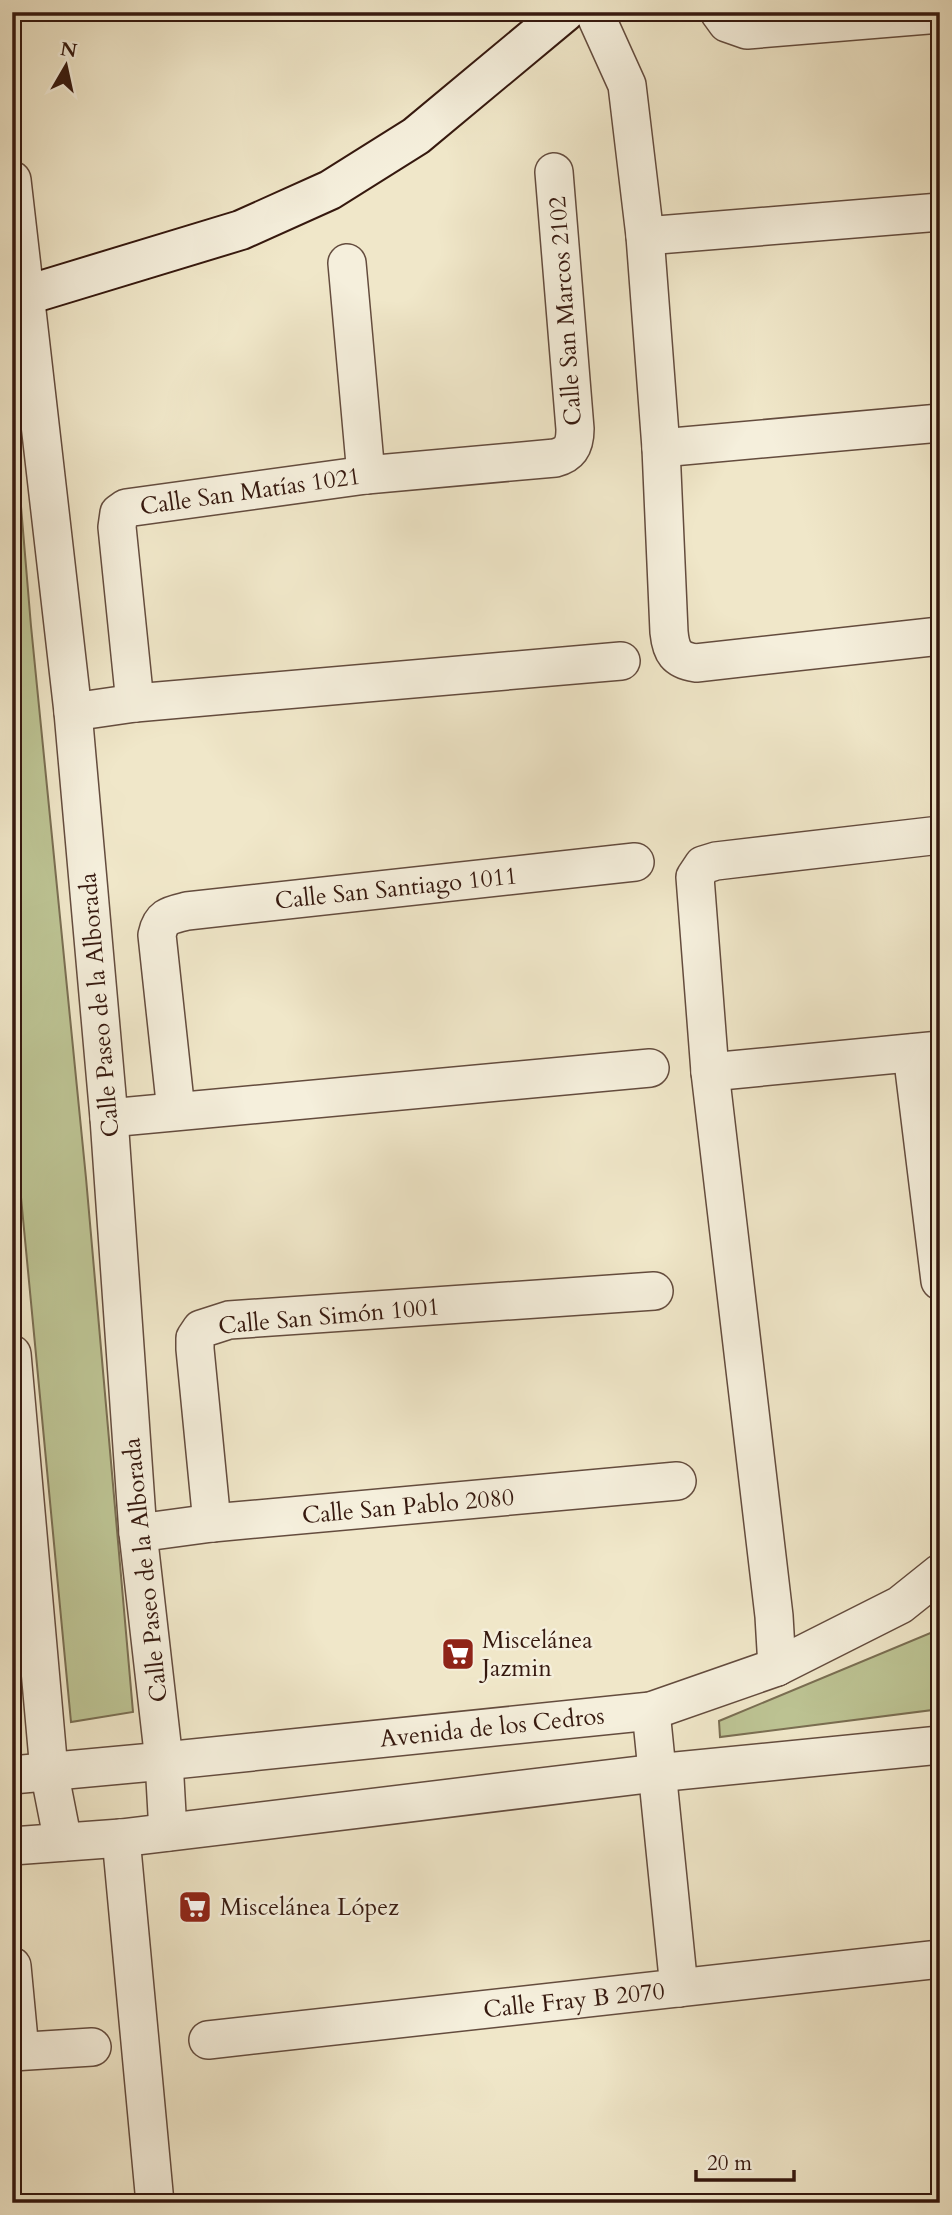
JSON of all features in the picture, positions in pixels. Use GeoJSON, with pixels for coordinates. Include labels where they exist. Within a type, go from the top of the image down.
{"type":"FeatureCollection","features":[{"type":"Feature","properties":{"kind":"main road"},"geometry":{"type":"LineString","coordinates":[[19,296],[241,230],[330,190],[416,136],[565,12]]}},
{"type":"Feature","properties":{"kind":"street"},"geometry":{"type":"LineString","coordinates":[[594,12],[627,85],[645,236],[661,448],[669,632],[670,645],[675,655],[685,662],[696,663],[940,636]]}},
{"type":"Feature","properties":{"kind":"street"},"geometry":{"type":"LineString","coordinates":[[723,18],[747,30],[769,30],[940,14]]}},
{"type":"Feature","properties":{"kind":"street","name":"Calle San Marcos 2102"},"geometry":{"type":"LineString","coordinates":[[554,172],[575,429],[571,450]]}},
{"type":"Feature","properties":{"kind":"street","name":"Calle Paseo de la Alborada"},"geometry":{"type":"LineString","coordinates":[[12,180],[19,296],[73,712],[109,1118],[138,1533],[164,1761],[168,1832]]}},
{"type":"Feature","properties":{"kind":"street"},"geometry":{"type":"LineString","coordinates":[[645,236],[940,212]]}},
{"type":"Feature","properties":{"kind":"street"},"geometry":{"type":"LineString","coordinates":[[347,263],[366,475]]}},
{"type":"Feature","properties":{"kind":"street"},"geometry":{"type":"LineString","coordinates":[[661,448],[940,423]]}},
{"type":"Feature","properties":{"kind":"street","name":"Calle San Matías 1021"},"geometry":{"type":"LineString","coordinates":[[135,703],[117,527],[119,513],[126,508],[366,475],[555,458],[564,456],[571,450]]}},
{"type":"Feature","properties":{"kind":"street"},"geometry":{"type":"LineString","coordinates":[[73,712],[135,703],[621,661]]}},
{"type":"Feature","properties":{"kind":"street"},"geometry":{"type":"LineString","coordinates":[[777,1667],[774,1616],[710,1072],[695,877],[703,864],[716,861],[940,835]]}},
{"type":"Feature","properties":{"kind":"street","name":"Calle San Santiago 1011"},"geometry":{"type":"LineString","coordinates":[[176,1111],[157,935],[160,923],[172,914],[635,862]]}},
{"type":"Feature","properties":{"kind":"street"},"geometry":{"type":"LineString","coordinates":[[710,1072],[926,1052],[940,1280]]}},
{"type":"Feature","properties":{"kind":"street"},"geometry":{"type":"LineString","coordinates":[[109,1118],[650,1068]]}},
{"type":"Feature","properties":{"kind":"street","name":"Calle San Simón 1001"},"geometry":{"type":"LineString","coordinates":[[212,1523],[195,1349],[195,1338],[201,1329],[229,1320],[654,1291]]}},
{"type":"Feature","properties":{"kind":"street"},"geometry":{"type":"LineString","coordinates":[[12,1354],[21,1559],[49,1771],[63,1842]]}},
{"type":"Feature","properties":{"kind":"street","name":"Calle San Pablo 2080"},"geometry":{"type":"LineString","coordinates":[[138,1533],[212,1523],[677,1481]]}},
{"type":"Feature","properties":{"kind":"street","name":"Avenida de los Cedros"},"geometry":{"type":"LineString","coordinates":[[12,1775],[651,1711],[777,1667],[900,1605],[940,1573]]}},
{"type":"Feature","properties":{"kind":"street"},"geometry":{"type":"LineString","coordinates":[[651,1711],[679,1988]]}},
{"type":"Feature","properties":{"kind":"street"},"geometry":{"type":"LineString","coordinates":[[12,1846],[121,1838],[656,1773],[940,1745]]}},
{"type":"Feature","properties":{"kind":"street"},"geometry":{"type":"LineString","coordinates":[[121,1838],[155,2203]]}},
{"type":"Feature","properties":{"kind":"street","name":"Calle Fray B 2070"},"geometry":{"type":"LineString","coordinates":[[208,2040],[940,1959]]}},
{"type":"Feature","properties":{"kind":"street"},"geometry":{"type":"LineString","coordinates":[[12,1966],[16,2052],[92,2047]]}},
{"type":"Feature","properties":{"kind":"green space"},"geometry":{"type":"Polygon","coordinates":[[[12,399],[31,626],[86,1178],[133,1712],[71,1722],[12,1103],[12,399]]]}},
{"type":"Feature","properties":{"kind":"green space"},"geometry":{"type":"Polygon","coordinates":[[[940,1629],[940,1709],[720,1737],[719,1721],[940,1629]]]}},
{"type":"Feature","properties":{"kind":"place","name":"Miscelánea Jazmin"},"geometry":{"type":"Point","coordinates":[458,1654]}},
{"type":"Feature","properties":{"kind":"place","name":"Miscelánea López"},"geometry":{"type":"Point","coordinates":[195,1907]}}]}
